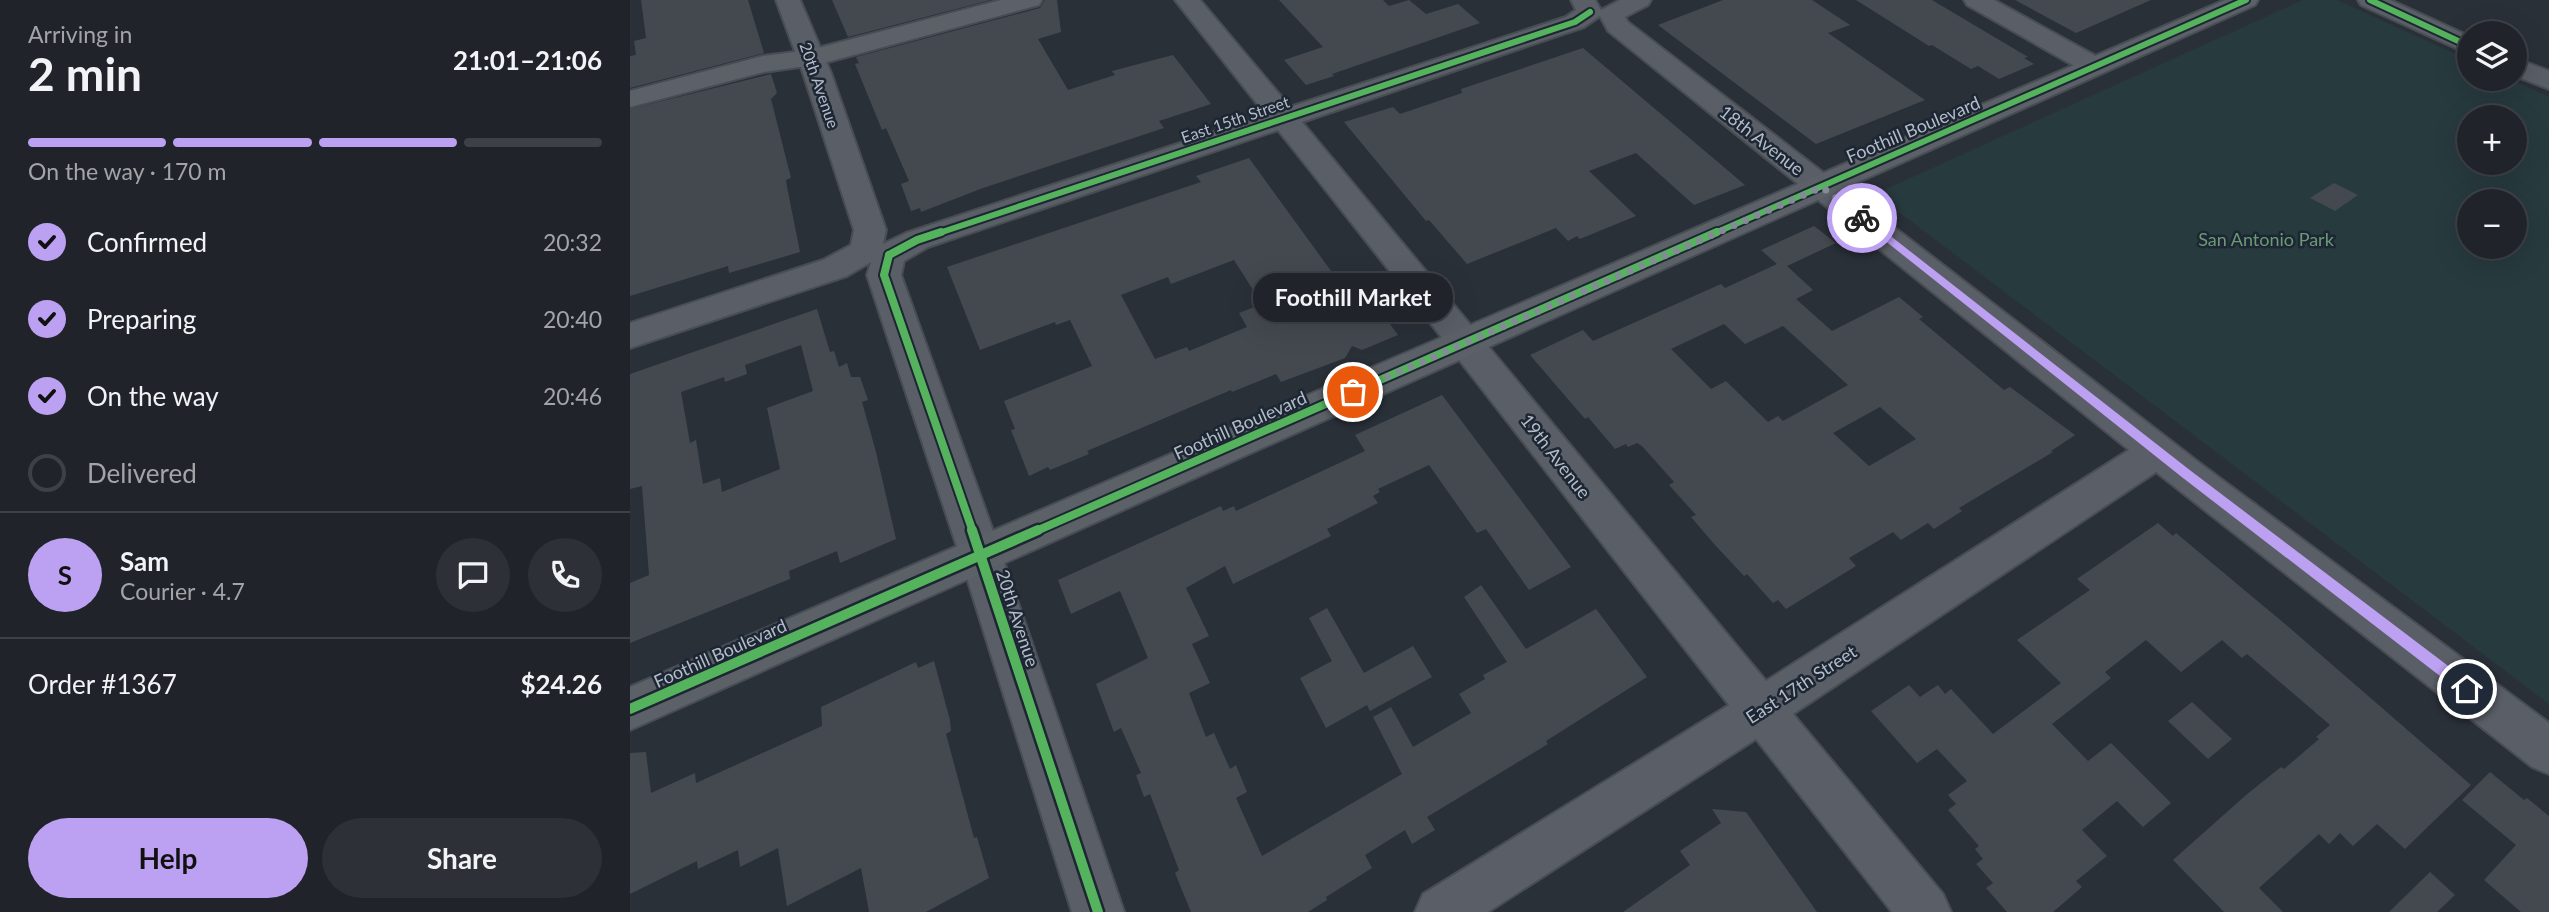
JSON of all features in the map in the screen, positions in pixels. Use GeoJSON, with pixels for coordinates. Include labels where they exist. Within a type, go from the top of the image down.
{"type":"FeatureCollection","features":[{"type":"Feature","properties":{"kind":"main road"},"geometry":{"type":"LineString","coordinates":[[630,99],[763,64],[811,58],[1030,0]]}},
{"type":"Feature","properties":{"kind":"main road","name":"Foothill Boulevard"},"geometry":{"type":"LineString","coordinates":[[630,709],[2246,0]]}},
{"type":"Feature","properties":{"kind":"main road"},"geometry":{"type":"LineString","coordinates":[[630,114],[767,78],[811,58]]}},
{"type":"Feature","properties":{"kind":"street","name":"20th Avenue"},"geometry":{"type":"LineString","coordinates":[[788,0],[811,58],[981,556],[1098,912]]}},
{"type":"Feature","properties":{"kind":"street","name":"19th Avenue"},"geometry":{"type":"LineString","coordinates":[[1186,0],[1466,342],[1591,501],[1925,912]]}},
{"type":"Feature","properties":{"kind":"street"},"geometry":{"type":"LineString","coordinates":[[1976,0],[2094,66]]}},
{"type":"Feature","properties":{"kind":"street"},"geometry":{"type":"LineString","coordinates":[[2370,0],[2457,40]]}},
{"type":"Feature","properties":{"kind":"street","name":"East 15th Street"},"geometry":{"type":"LineString","coordinates":[[630,336],[1575,22],[1605,7]]}},
{"type":"Feature","properties":{"kind":"street","name":"18th Avenue"},"geometry":{"type":"LineString","coordinates":[[1605,7],[1617,26],[2158,451],[2549,751]]}},
{"type":"Feature","properties":{"kind":"street"},"geometry":{"type":"LineString","coordinates":[[2527,71],[2549,81]]}},
{"type":"Feature","properties":{"kind":"street","name":"East 17th Street"},"geometry":{"type":"LineString","coordinates":[[1441,912],[1761,710],[2158,451]]}},
{"type":"Feature","properties":{"kind":"green space","name":"San Antonio Park"},"geometry":{"type":"Polygon","coordinates":[[[2303,0],[2337,0],[2457,55],[2457,91],[2527,91],[2527,87],[2549,97],[2549,704],[1875,194],[2303,0]]]}},
{"type":"Feature","properties":{"kind":"building"},"geometry":{"type":"Polygon","coordinates":[[[641,0],[748,0],[764,53],[630,88],[630,56],[636,55],[634,41],[646,38],[641,0]]]}},
{"type":"Feature","properties":{"kind":"building"},"geometry":{"type":"Polygon","coordinates":[[[832,0],[991,0],[848,37],[832,0]]]}},
{"type":"Feature","properties":{"kind":"building"},"geometry":{"type":"Polygon","coordinates":[[[1045,0],[1057,0],[1061,32],[1038,39],[1068,90],[1115,75],[1112,71],[1173,55],[1211,104],[1159,121],[1164,128],[983,188],[921,212],[920,208],[911,211],[901,184],[909,181],[886,128],[882,130],[855,64],[859,63],[856,57],[1040,8],[1045,0]]]}},
{"type":"Feature","properties":{"kind":"building"},"geometry":{"type":"Polygon","coordinates":[[[1279,0],[1383,0],[1389,6],[1409,0],[1426,14],[1458,4],[1480,23],[1306,85],[1284,60],[1323,47],[1279,0]]]}},
{"type":"Feature","properties":{"kind":"building"},"geometry":{"type":"Polygon","coordinates":[[[1723,0],[1812,0],[1850,25],[1828,33],[1925,100],[1816,144],[1658,25],[1723,0]]]}},
{"type":"Feature","properties":{"kind":"building"},"geometry":{"type":"Polygon","coordinates":[[[1856,0],[1932,0],[2028,57],[2024,58],[2034,64],[1999,79],[1978,66],[1971,69],[1856,0]]]}},
{"type":"Feature","properties":{"kind":"building"},"geometry":{"type":"Polygon","coordinates":[[[2015,0],[2151,0],[2076,33],[2015,0]]]}},
{"type":"Feature","properties":{"kind":"building"},"geometry":{"type":"Polygon","coordinates":[[[1583,48],[1745,185],[1694,205],[1636,153],[1589,171],[1636,216],[1580,239],[1577,236],[1568,241],[1556,228],[1467,264],[1429,220],[1426,221],[1344,122],[1393,107],[1400,114],[1462,93],[1461,89],[1583,48]]]}},
{"type":"Feature","properties":{"kind":"building"},"geometry":{"type":"Polygon","coordinates":[[[771,74],[777,93],[771,99],[791,178],[786,180],[800,252],[729,273],[728,266],[630,296],[630,109],[771,74]]]}},
{"type":"Feature","properties":{"kind":"building"},"geometry":{"type":"Polygon","coordinates":[[[1249,158],[1363,315],[1379,309],[1398,335],[1362,350],[1352,346],[1345,358],[1281,382],[1276,374],[1232,392],[1231,390],[1087,451],[1089,454],[1029,476],[1011,430],[1015,429],[1004,401],[1092,366],[1070,320],[1056,325],[1055,322],[980,350],[947,267],[1201,182],[1196,176],[1249,158]],[[1234,260],[1171,284],[1168,277],[1121,295],[1155,359],[1187,347],[1189,351],[1247,327],[1239,313],[1262,304],[1234,260]]]}},
{"type":"Feature","properties":{"kind":"building"},"geometry":{"type":"Polygon","coordinates":[[[2334,183],[2358,195],[2335,211],[2310,198],[2334,183]]]}},
{"type":"Feature","properties":{"kind":"building"},"geometry":{"type":"Polygon","coordinates":[[[1814,226],[1836,243],[1787,266],[1813,290],[1796,299],[1832,331],[1899,297],[1923,317],[1919,319],[2004,390],[2010,387],[2075,435],[2051,451],[2053,452],[1959,508],[1962,511],[1934,529],[1928,523],[1901,540],[1893,532],[1849,558],[1856,566],[1786,609],[1778,600],[1773,603],[1747,574],[1744,576],[1691,517],[1696,515],[1669,485],[1674,482],[1642,446],[1637,443],[1628,447],[1626,444],[1615,449],[1588,417],[1585,419],[1530,355],[1583,330],[1593,341],[1721,284],[1725,288],[1777,264],[1761,250],[1814,226]],[[1724,324],[1671,349],[1711,389],[1726,381],[1768,422],[1778,416],[1783,421],[1848,385],[1783,326],[1745,344],[1724,324]],[[1880,407],[1833,433],[1869,466],[1916,439],[1880,407]]]}},
{"type":"Feature","properties":{"kind":"building"},"geometry":{"type":"Polygon","coordinates":[[[817,309],[830,352],[834,351],[839,367],[847,363],[851,377],[860,377],[868,400],[862,402],[896,539],[840,563],[837,551],[789,571],[790,579],[630,643],[630,583],[649,575],[642,486],[630,489],[630,374],[817,309]],[[801,345],[745,365],[747,374],[725,382],[724,377],[681,392],[690,443],[696,440],[703,484],[720,478],[722,492],[780,469],[767,408],[813,391],[801,345]]]}},
{"type":"Feature","properties":{"kind":"building"},"geometry":{"type":"Polygon","coordinates":[[[1442,395],[1571,567],[1529,590],[1486,529],[1477,533],[1429,465],[1378,489],[1380,492],[1373,496],[1378,503],[1327,529],[1331,536],[1233,584],[1225,566],[1186,588],[1209,636],[1192,644],[1210,683],[1189,693],[1206,737],[1214,733],[1230,769],[1236,765],[1247,792],[1236,798],[1262,856],[1402,774],[1373,717],[1391,707],[1413,747],[1471,713],[1459,694],[1485,679],[1483,675],[1507,662],[1464,597],[1481,585],[1526,649],[1596,609],[1647,677],[1546,741],[1548,744],[1427,817],[1435,830],[1412,844],[1405,830],[1365,855],[1372,868],[1326,897],[1327,900],[1308,912],[1191,912],[1175,873],[1179,870],[1150,794],[1144,797],[1136,775],[1141,773],[1121,728],[1114,732],[1096,684],[1148,658],[1120,591],[1071,614],[1058,580],[1221,506],[1223,511],[1234,506],[1236,511],[1365,451],[1355,435],[1442,395]]]}},
{"type":"Feature","properties":{"kind":"building"},"geometry":{"type":"Polygon","coordinates":[[[2158,523],[2173,536],[2176,533],[2285,624],[2471,785],[2405,849],[2377,824],[2353,846],[2340,833],[2329,844],[2319,834],[2259,888],[2283,912],[2224,912],[2173,860],[2246,795],[2281,767],[2284,769],[2319,739],[2316,737],[2330,725],[2247,654],[2242,658],[2222,640],[2181,672],[2146,640],[2105,672],[2111,678],[2052,724],[2088,761],[2111,743],[2171,803],[2143,827],[2117,801],[2082,830],[2107,856],[2076,881],[2082,887],[2053,912],[2007,912],[1986,888],[1993,883],[1976,864],[1983,859],[1975,849],[1979,846],[1948,810],[1956,804],[1948,795],[1967,781],[1937,749],[1917,763],[1871,711],[1909,685],[1920,697],[1938,685],[1945,694],[1951,689],[1993,734],[2061,683],[2017,640],[2090,590],[2077,579],[2158,523]]]}},
{"type":"Feature","properties":{"kind":"building"},"geometry":{"type":"Polygon","coordinates":[[[1327,608],[1364,673],[1413,646],[1432,677],[1370,711],[1367,705],[1326,728],[1300,678],[1332,661],[1309,618],[1327,608]]]}},
{"type":"Feature","properties":{"kind":"building"},"geometry":{"type":"Polygon","coordinates":[[[934,661],[950,720],[951,731],[946,734],[974,838],[977,837],[989,878],[926,912],[869,912],[861,868],[787,906],[778,848],[740,867],[738,850],[698,869],[697,861],[630,894],[630,753],[646,752],[651,793],[695,773],[696,783],[822,726],[821,707],[916,662],[918,668],[934,661]]]}},
{"type":"Feature","properties":{"kind":"building"},"geometry":{"type":"Polygon","coordinates":[[[2192,702],[2232,739],[2208,759],[2168,721],[2192,702]]]}},
{"type":"Feature","properties":{"kind":"building"},"geometry":{"type":"Polygon","coordinates":[[[2490,772],[2524,800],[2527,798],[2549,816],[2549,912],[2521,912],[2484,880],[2516,845],[2462,800],[2490,772]]]}},
{"type":"Feature","properties":{"kind":"building"},"geometry":{"type":"Polygon","coordinates":[[[1712,809],[1746,812],[1817,912],[1623,912],[1690,865],[1680,851],[1721,823],[1712,809]]]}},
{"type":"Feature","properties":{"kind":"building"},"geometry":{"type":"Polygon","coordinates":[[[2430,872],[2455,895],[2437,912],[2389,912],[2430,872]]]}},
{"type":"Feature","properties":{"kind":"cycle path"},"geometry":{"type":"LineString","coordinates":[[630,709],[2246,0]]}},
{"type":"Feature","properties":{"kind":"cycle path"},"geometry":{"type":"LineString","coordinates":[[2370,0],[2457,40]]}},
{"type":"Feature","properties":{"kind":"cycle path"},"geometry":{"type":"LineString","coordinates":[[889,255],[917,240],[1575,22],[1590,12]]}},
{"type":"Feature","properties":{"kind":"cycle path"},"geometry":{"type":"LineString","coordinates":[[889,255],[884,275],[981,556],[1098,912]]}},
{"type":"Feature","properties":{"kind":"way so far"},"geometry":{"type":"LineString","coordinates":[[1353,392],[1822,187],[1862,218]]}},
{"type":"Feature","properties":{"kind":"place","name":"Foothill Market"},"geometry":{"type":"Point","coordinates":[1353,392]}},
{"type":"Feature","properties":{"kind":"route"},"geometry":{"type":"LineString","coordinates":[[1862,218],[2187,475],[2467,689]]}}]}
